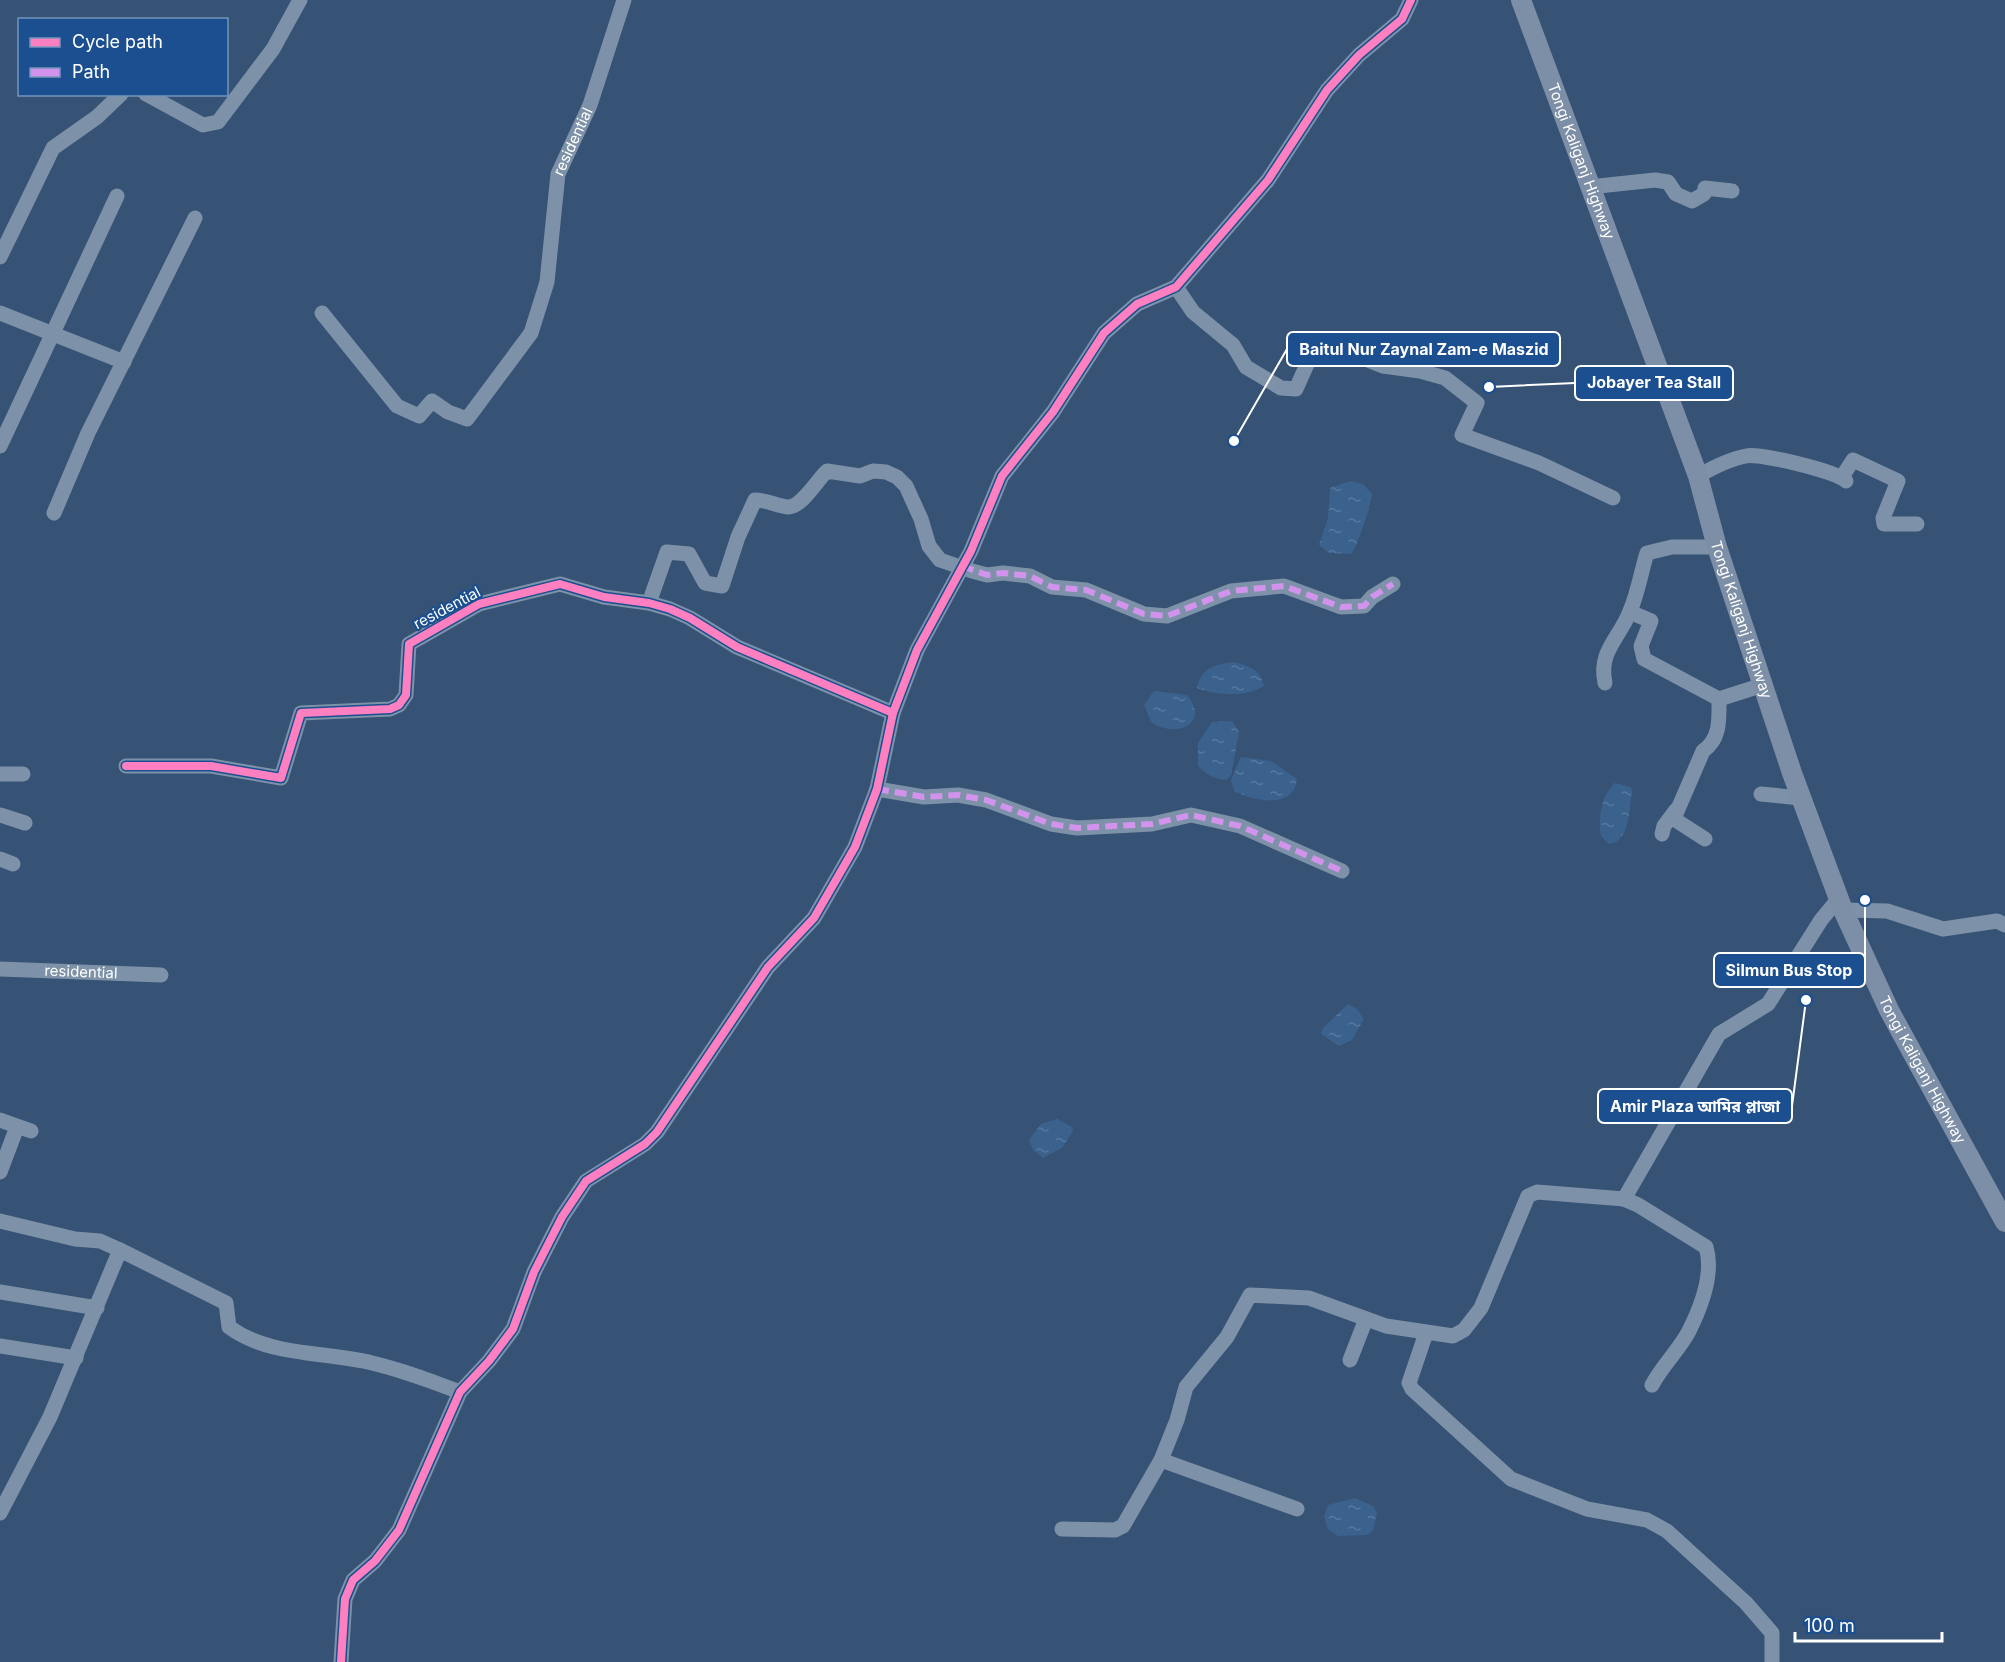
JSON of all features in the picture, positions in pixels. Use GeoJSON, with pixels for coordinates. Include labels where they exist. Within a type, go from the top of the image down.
{"type":"FeatureCollection","features":[{"type":"Feature","properties":{"kind":"main road","name":"Tongi Kaliganj Highway"},"geometry":{"type":"LineString","coordinates":[[1521,0],[1698,476],[1717,547],[1801,798],[1842,904],[1889,1010],[2005,1222]]}},
{"type":"Feature","properties":{"kind":"street"},"geometry":{"type":"LineString","coordinates":[[150,96],[204,125],[218,122],[273,49],[300,0]]}},
{"type":"Feature","properties":{"kind":"street","name":"residential"},"geometry":{"type":"LineString","coordinates":[[321,313],[397,406],[418,416],[432,401],[448,412],[467,419],[531,333],[547,282],[558,174],[590,105],[624,0]]}},
{"type":"Feature","properties":{"kind":"street"},"geometry":{"type":"LineString","coordinates":[[341,1662],[345,1599],[353,1580],[375,1561],[399,1530],[460,1392],[489,1361],[513,1329],[534,1272],[562,1217],[586,1181],[645,1144],[657,1132],[679,1103],[768,967],[814,918],[855,847],[877,789],[893,713],[917,651],[962,566],[1002,476],[1053,412],[1104,333],[1137,304],[1176,287],[1268,180],[1327,90],[1359,55],[1402,19],[1411,0]]}},
{"type":"Feature","properties":{"kind":"street"},"geometry":{"type":"LineString","coordinates":[[0,257],[53,148],[97,117],[119,96]]}},
{"type":"Feature","properties":{"kind":"street"},"geometry":{"type":"LineString","coordinates":[[1589,187],[1655,180],[1668,182],[1676,194],[1684,200],[1692,201],[1704,194],[1705,188],[1732,191]]}},
{"type":"Feature","properties":{"kind":"street"},"geometry":{"type":"LineString","coordinates":[[0,446],[117,196]]}},
{"type":"Feature","properties":{"kind":"street"},"geometry":{"type":"LineString","coordinates":[[54,513],[88,433],[195,218]]}},
{"type":"Feature","properties":{"kind":"street"},"geometry":{"type":"LineString","coordinates":[[1176,287],[1193,312],[1233,345],[1246,367],[1281,388],[1296,389],[1313,351],[1353,354],[1383,366],[1420,371],[1445,378],[1477,403],[1462,435],[1539,463],[1613,498]]}},
{"type":"Feature","properties":{"kind":"street"},"geometry":{"type":"LineString","coordinates":[[0,313],[124,362]]}},
{"type":"Feature","properties":{"kind":"street"},"geometry":{"type":"LineString","coordinates":[[1698,476],[1748,456],[1844,479],[1853,460],[1898,481],[1883,519],[1884,524],[1917,524]]}},
{"type":"Feature","properties":{"kind":"street"},"geometry":{"type":"LineString","coordinates":[[649,603],[667,552],[689,554],[705,584],[722,586],[738,537],[755,500],[769,501],[789,507],[798,503],[827,471],[860,476],[873,471],[886,472],[897,477],[906,486],[921,519],[928,546],[940,560],[987,575],[1003,573],[1030,576],[1052,587],[1086,590],[1144,614],[1167,616],[1231,591],[1284,586],[1341,607],[1364,606],[1372,597],[1393,584]]}},
{"type":"Feature","properties":{"kind":"street"},"geometry":{"type":"LineString","coordinates":[[1605,683],[1602,667],[1612,640],[1630,612],[1647,553],[1672,547],[1717,547]]}},
{"type":"Feature","properties":{"kind":"street","name":"residential"},"geometry":{"type":"LineString","coordinates":[[126,766],[212,766],[280,778],[291,751],[301,713],[390,710],[399,705],[406,695],[409,644],[479,604],[560,584],[604,597],[649,603],[690,618],[748,652],[893,713]]}},
{"type":"Feature","properties":{"kind":"street"},"geometry":{"type":"LineString","coordinates":[[1630,612],[1651,621],[1641,646],[1644,659],[1719,699],[1763,685]]}},
{"type":"Feature","properties":{"kind":"street"},"geometry":{"type":"LineString","coordinates":[[1662,834],[1664,826],[1676,810],[1702,758],[1703,751],[1711,746],[1717,734],[1719,699]]}},
{"type":"Feature","properties":{"kind":"street"},"geometry":{"type":"LineString","coordinates":[[0,774],[22,774]]}},
{"type":"Feature","properties":{"kind":"street"},"geometry":{"type":"LineString","coordinates":[[877,789],[924,797],[958,795],[986,800],[1051,824],[1077,828],[1152,824],[1191,814],[1240,826],[1342,871]]}},
{"type":"Feature","properties":{"kind":"street"},"geometry":{"type":"LineString","coordinates":[[1761,794],[1801,798]]}},
{"type":"Feature","properties":{"kind":"street"},"geometry":{"type":"LineString","coordinates":[[1676,810],[1677,821],[1705,839]]}},
{"type":"Feature","properties":{"kind":"street"},"geometry":{"type":"LineString","coordinates":[[0,815],[25,823]]}},
{"type":"Feature","properties":{"kind":"street"},"geometry":{"type":"LineString","coordinates":[[1624,1199],[1719,1034],[1768,1004],[1821,921],[1842,904],[1887,911],[1943,928],[1997,921],[2005,925]]}},
{"type":"Feature","properties":{"kind":"street","name":"residential"},"geometry":{"type":"LineString","coordinates":[[0,969],[161,975]]}},
{"type":"Feature","properties":{"kind":"street"},"geometry":{"type":"LineString","coordinates":[[0,1120],[24,1129],[0,1172]]}},
{"type":"Feature","properties":{"kind":"street"},"geometry":{"type":"LineString","coordinates":[[1062,1529],[1120,1530],[1161,1460],[1177,1420],[1186,1387],[1227,1337],[1250,1295],[1309,1298],[1366,1319],[1426,1333],[1454,1335],[1464,1330],[1481,1308],[1528,1196],[1537,1191],[1624,1199],[1638,1204],[1706,1247],[1710,1262],[1701,1299],[1689,1332],[1661,1368],[1652,1385]]}},
{"type":"Feature","properties":{"kind":"street"},"geometry":{"type":"LineString","coordinates":[[0,1221],[75,1239],[99,1241],[120,1250],[226,1304],[229,1327],[247,1340],[275,1348],[371,1363],[460,1392]]}},
{"type":"Feature","properties":{"kind":"street"},"geometry":{"type":"LineString","coordinates":[[0,1513],[50,1417],[120,1250]]}},
{"type":"Feature","properties":{"kind":"street"},"geometry":{"type":"LineString","coordinates":[[0,1292],[97,1308]]}},
{"type":"Feature","properties":{"kind":"street"},"geometry":{"type":"LineString","coordinates":[[1350,1360],[1366,1319]]}},
{"type":"Feature","properties":{"kind":"street"},"geometry":{"type":"LineString","coordinates":[[1426,1333],[1409,1383],[1412,1389],[1511,1479],[1587,1509],[1647,1520],[1667,1531],[1746,1603],[1772,1633],[1772,1662]]}},
{"type":"Feature","properties":{"kind":"street"},"geometry":{"type":"LineString","coordinates":[[0,1346],[75,1358]]}},
{"type":"Feature","properties":{"kind":"street"},"geometry":{"type":"LineString","coordinates":[[1161,1460],[1297,1509]]}},
{"type":"Feature","properties":{"kind":"water"},"geometry":{"type":"Polygon","coordinates":[[[1350,481],[1363,484],[1372,494],[1367,516],[1351,554],[1329,553],[1319,545],[1328,518],[1330,488],[1350,481]]]}},
{"type":"Feature","properties":{"kind":"water"},"geometry":{"type":"Polygon","coordinates":[[[1235,662],[1257,672],[1264,686],[1241,694],[1214,693],[1197,688],[1206,671],[1222,664],[1235,662]]]}},
{"type":"Feature","properties":{"kind":"water"},"geometry":{"type":"Polygon","coordinates":[[[1154,691],[1187,695],[1193,705],[1195,714],[1193,721],[1180,729],[1161,727],[1151,722],[1144,705],[1154,691]]]}},
{"type":"Feature","properties":{"kind":"water"},"geometry":{"type":"Polygon","coordinates":[[[1232,721],[1239,732],[1231,776],[1226,780],[1211,776],[1198,766],[1198,743],[1212,722],[1232,721]]]}},
{"type":"Feature","properties":{"kind":"water"},"geometry":{"type":"Polygon","coordinates":[[[1241,757],[1271,761],[1297,779],[1294,789],[1281,799],[1272,800],[1252,798],[1234,791],[1231,780],[1241,757]]]}},
{"type":"Feature","properties":{"kind":"water"},"geometry":{"type":"Polygon","coordinates":[[[1615,783],[1631,787],[1632,792],[1625,831],[1616,842],[1609,844],[1601,836],[1600,815],[1606,794],[1615,783]]]}},
{"type":"Feature","properties":{"kind":"water"},"geometry":{"type":"Polygon","coordinates":[[[1348,1004],[1357,1009],[1364,1019],[1352,1040],[1339,1046],[1321,1034],[1323,1028],[1348,1004]]]}},
{"type":"Feature","properties":{"kind":"water"},"geometry":{"type":"Polygon","coordinates":[[[1057,1119],[1072,1127],[1073,1131],[1062,1148],[1043,1158],[1033,1150],[1029,1140],[1041,1124],[1057,1119]]]}},
{"type":"Feature","properties":{"kind":"water"},"geometry":{"type":"Polygon","coordinates":[[[1355,1498],[1373,1506],[1377,1513],[1373,1530],[1368,1535],[1338,1536],[1328,1529],[1324,1517],[1328,1505],[1355,1498]]]}},
{"type":"Feature","properties":{"kind":"marked path"},"geometry":{"type":"LineString","coordinates":[[962,566],[987,575],[1003,573],[1030,576],[1052,587],[1086,590],[1144,614],[1167,616],[1231,591],[1284,586],[1341,607],[1364,606],[1372,597],[1393,584]]}},
{"type":"Feature","properties":{"kind":"marked path"},"geometry":{"type":"LineString","coordinates":[[877,789],[924,797],[958,795],[986,800],[1051,824],[1077,828],[1152,824],[1191,815],[1240,826],[1342,871]]}},
{"type":"Feature","properties":{"kind":"cycle path"},"geometry":{"type":"LineString","coordinates":[[341,1662],[345,1599],[353,1580],[375,1561],[399,1530],[460,1392],[489,1361],[513,1329],[534,1272],[562,1217],[586,1181],[645,1144],[657,1132],[768,967],[814,918],[855,847],[877,789],[893,713],[917,650],[971,551],[1002,476],[1053,412],[1104,333],[1137,304],[1176,287],[1268,180],[1327,90],[1359,55],[1402,19],[1411,0]]}},
{"type":"Feature","properties":{"kind":"cycle path"},"geometry":{"type":"LineString","coordinates":[[126,766],[211,766],[281,778],[301,713],[390,709],[399,705],[406,695],[409,644],[479,604],[560,584],[604,597],[649,603],[670,609],[690,618],[737,647],[893,713]]}},
{"type":"Feature","properties":{"kind":"place","name":"Jobayer Tea Stall"},"geometry":{"type":"Point","coordinates":[1489,387]}},
{"type":"Feature","properties":{"kind":"place","name":"Baitul Nur Zaynal Zam-e Maszid"},"geometry":{"type":"Point","coordinates":[1234,441]}},
{"type":"Feature","properties":{"kind":"place","name":"Silmun Bus Stop"},"geometry":{"type":"Point","coordinates":[1865,900]}},
{"type":"Feature","properties":{"kind":"place","name":"Amir Plaza আমির প্লাজা"},"geometry":{"type":"Point","coordinates":[1806,1000]}}]}
